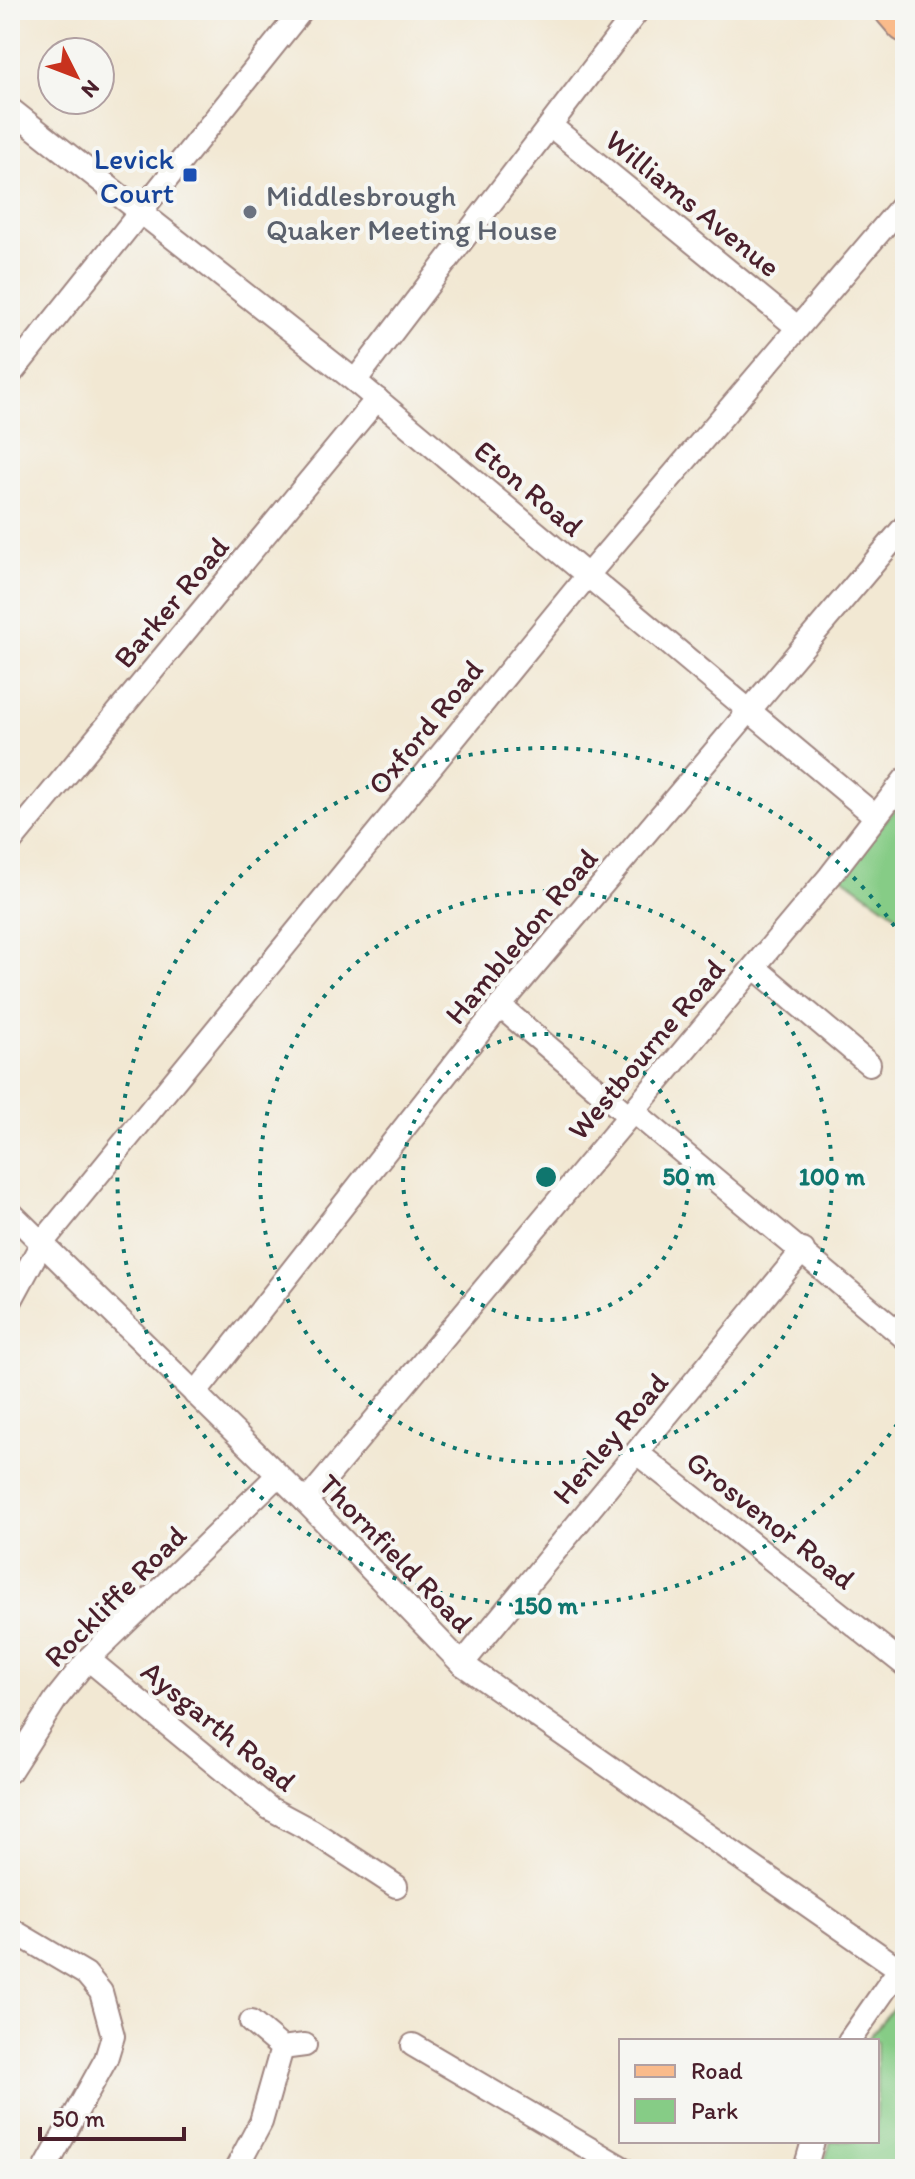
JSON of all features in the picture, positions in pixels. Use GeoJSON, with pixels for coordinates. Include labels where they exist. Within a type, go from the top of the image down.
{"type":"FeatureCollection","features":[{"type":"Feature","properties":{"kind":"main road"},"geometry":{"type":"LineString","coordinates":[[893,10],[905,24]]}},
{"type":"Feature","properties":{"kind":"street"},"geometry":{"type":"LineString","coordinates":[[10,375],[302,10]]}},
{"type":"Feature","properties":{"kind":"street"},"geometry":{"type":"LineString","coordinates":[[355,381],[638,10]]}},
{"type":"Feature","properties":{"kind":"street","name":"Eton Road"},"geometry":{"type":"LineString","coordinates":[[10,109],[355,381],[874,815]]}},
{"type":"Feature","properties":{"kind":"street","name":"Williams Avenue"},"geometry":{"type":"LineString","coordinates":[[551,126],[797,327]]}},
{"type":"Feature","properties":{"kind":"street","name":"Oxford Road"},"geometry":{"type":"LineString","coordinates":[[10,1302],[42,1243],[587,576],[905,202]]}},
{"type":"Feature","properties":{"kind":"street","name":"Barker Road"},"geometry":{"type":"LineString","coordinates":[[10,843],[377,399]]}},
{"type":"Feature","properties":{"kind":"street","name":"Hambledon Road"},"geometry":{"type":"LineString","coordinates":[[195,1394],[500,1006],[905,526]]}},
{"type":"Feature","properties":{"kind":"street","name":"Westbourne Road"},"geometry":{"type":"LineString","coordinates":[[306,1502],[830,876],[874,815],[905,779]]}},
{"type":"Feature","properties":{"kind":"street"},"geometry":{"type":"LineString","coordinates":[[754,967],[869,1064]]}},
{"type":"Feature","properties":{"kind":"street"},"geometry":{"type":"LineString","coordinates":[[500,1006],[803,1250],[905,1338]]}},
{"type":"Feature","properties":{"kind":"street","name":"Thornfield Road"},"geometry":{"type":"LineString","coordinates":[[10,1212],[306,1502],[462,1664],[902,1964]]}},
{"type":"Feature","properties":{"kind":"street","name":"Henley Road"},"geometry":{"type":"LineString","coordinates":[[462,1664],[803,1250]]}},
{"type":"Feature","properties":{"kind":"street","name":"Grosvenor Road"},"geometry":{"type":"LineString","coordinates":[[637,1453],[905,1665]]}},
{"type":"Feature","properties":{"kind":"street","name":"Rockliffe Road"},"geometry":{"type":"LineString","coordinates":[[10,1771],[56,1699],[88,1659],[278,1475]]}},
{"type":"Feature","properties":{"kind":"street","name":"Aysgarth Road"},"geometry":{"type":"LineString","coordinates":[[88,1659],[269,1808],[312,1831],[396,1886]]}},
{"type":"Feature","properties":{"kind":"street"},"geometry":{"type":"LineString","coordinates":[[10,1929],[86,1974],[101,1992],[113,2036],[106,2059],[45,2169]]}},
{"type":"Feature","properties":{"kind":"street"},"geometry":{"type":"LineString","coordinates":[[850,2039],[902,1964]]}},
{"type":"Feature","properties":{"kind":"street"},"geometry":{"type":"LineString","coordinates":[[251,2022],[282,2048],[305,2045]]}},
{"type":"Feature","properties":{"kind":"street"},"geometry":{"type":"LineString","coordinates":[[413,2045],[624,2169]]}},
{"type":"Feature","properties":{"kind":"street"},"geometry":{"type":"LineString","coordinates":[[242,2167],[261,2122],[282,2048]]}},
{"type":"Feature","properties":{"kind":"street"},"geometry":{"type":"LineString","coordinates":[[805,2169],[812,2143]]}},
{"type":"Feature","properties":{"kind":"green space"},"geometry":{"type":"Polygon","coordinates":[[[905,797],[905,921],[840,875],[905,797]]]}},
{"type":"Feature","properties":{"kind":"green space"},"geometry":{"type":"Polygon","coordinates":[[[905,1993],[905,2169],[822,2169],[830,2143],[879,2143],[879,2039],[868,2039],[905,1993]]]}},
{"type":"Feature","properties":{"kind":"place","name":"Levick Court"},"geometry":{"type":"Point","coordinates":[190,175]}},
{"type":"Feature","properties":{"kind":"place","name":"Middlesbrough Quaker Meeting House"},"geometry":{"type":"Point","coordinates":[250,212]}}]}
